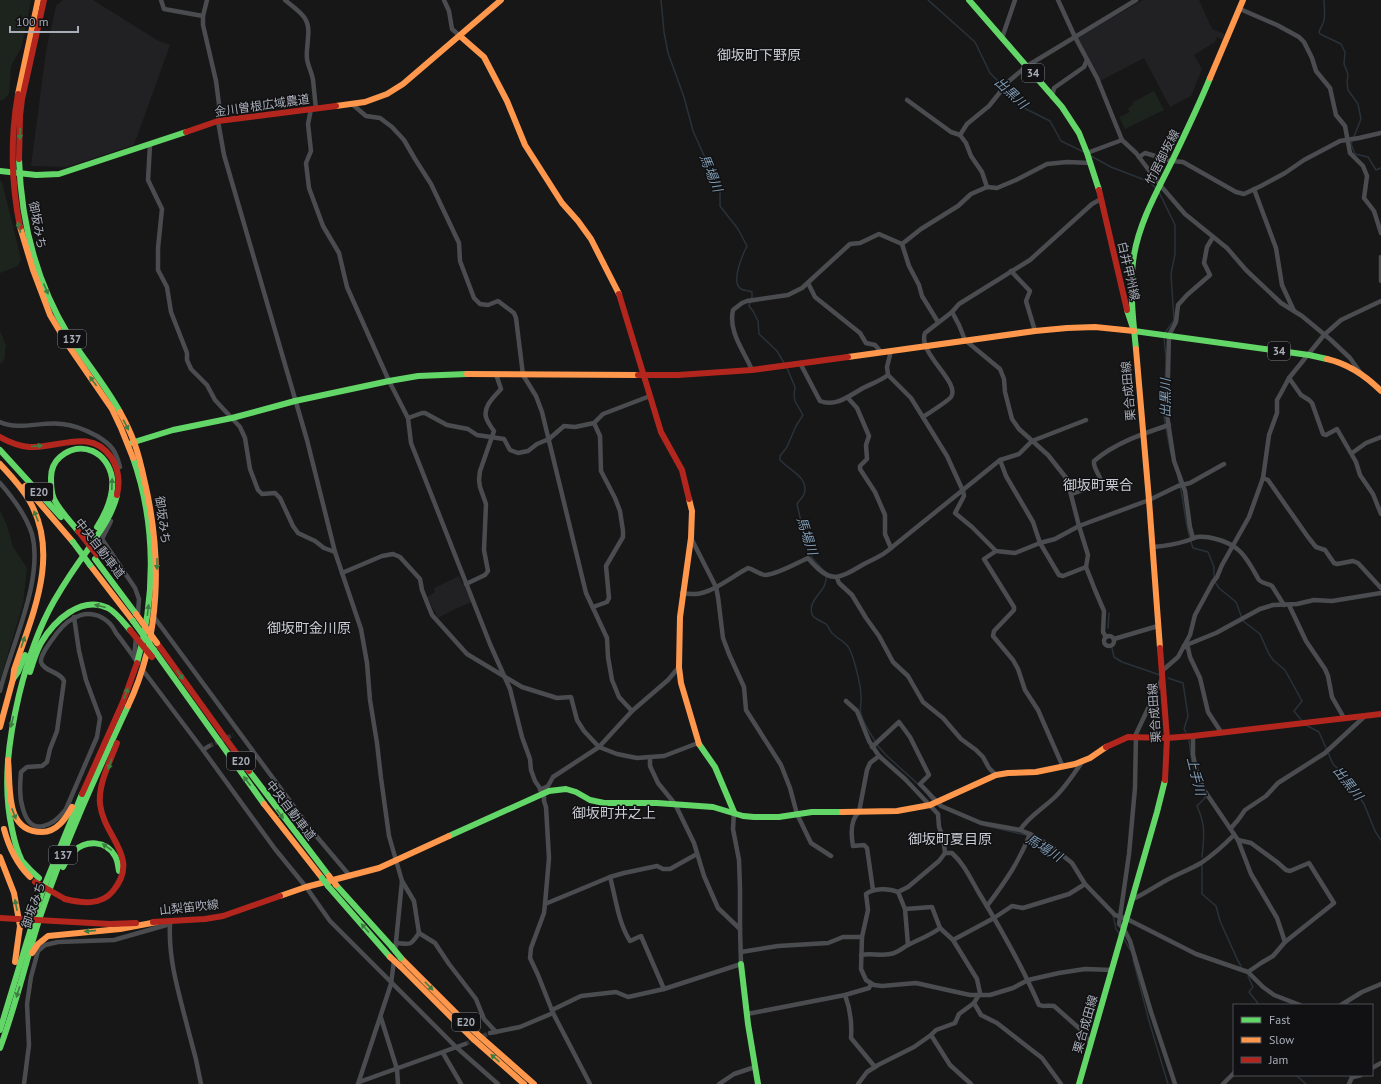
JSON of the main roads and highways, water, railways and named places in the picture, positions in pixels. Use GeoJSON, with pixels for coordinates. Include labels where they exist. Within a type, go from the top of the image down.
{"type":"FeatureCollection","features":[{"type":"Feature","properties":{"kind":"main road","name":"御坂みち"},"geometry":{"type":"LineString","coordinates":[[0,1030],[27,936],[48,874],[121,708],[146,621],[150,594],[150,546],[147,519],[131,443],[102,394],[73,352],[50,314],[34,276],[20,231],[17,216],[12,172],[13,130],[18,90],[38,0]]}},
{"type":"Feature","properties":{"kind":"main road","name":"御坂みち"},"geometry":{"type":"LineString","coordinates":[[0,1048],[8,1027],[44,906],[58,868],[117,730],[126,714],[142,669],[154,617],[156,588],[155,535],[149,495],[131,443],[108,392],[76,346],[55,310],[30,247],[24,217],[19,173],[20,115],[44,0]]}},
{"type":"Feature","properties":{"kind":"main road","name":"金川曽根広域農道"},"geometry":{"type":"LineString","coordinates":[[0,171],[33,176],[59,174],[218,121],[365,102],[394,90],[501,0]]}},
{"type":"Feature","properties":{"kind":"main road","name":"白井甲州線"},"geometry":{"type":"LineString","coordinates":[[969,0],[1027,66],[1071,121],[1079,134],[1089,158],[1101,199],[1128,315],[1134,330]]}},
{"type":"Feature","properties":{"kind":"main road","name":"竹居御坂線"},"geometry":{"type":"LineString","coordinates":[[1134,330],[1132,278],[1134,255],[1141,227],[1158,188],[1192,121],[1243,0]]}},
{"type":"Feature","properties":{"kind":"main road"},"geometry":{"type":"LineString","coordinates":[[460,36],[484,57],[507,101],[520,136],[525,145],[562,203],[591,239],[618,292],[661,432],[682,470],[692,511],[691,538],[682,593],[680,618],[679,667],[681,683],[698,743],[714,767],[734,812]]}},
{"type":"Feature","properties":{"kind":"main road"},"geometry":{"type":"LineString","coordinates":[[131,443],[173,430],[232,418],[295,401],[389,381],[431,375],[699,374],[752,370],[1035,331],[1095,327],[1134,330]]}},
{"type":"Feature","properties":{"kind":"main road","name":"34"},"geometry":{"type":"LineString","coordinates":[[1134,330],[1309,355],[1340,362],[1360,372],[1381,391]]}},
{"type":"Feature","properties":{"kind":"main road","name":"栗合成田線"},"geometry":{"type":"LineString","coordinates":[[1079,1084],[1123,934],[1124,918],[1133,900],[1163,789],[1166,771],[1167,738],[1149,500],[1134,330]]}},
{"type":"Feature","properties":{"kind":"main road"},"geometry":{"type":"LineString","coordinates":[[0,437],[13,443],[29,447],[76,440],[91,441],[105,449],[110,454],[114,461],[119,478],[118,494],[108,520],[66,582],[42,624],[24,672],[7,748],[3,771],[4,806],[8,827],[21,860],[37,880]]}},
{"type":"Feature","properties":{"kind":"main road"},"geometry":{"type":"LineString","coordinates":[[13,679],[18,672],[41,617],[77,555],[99,524],[109,502],[112,478],[109,466],[96,452],[86,448],[69,450],[61,455],[54,463],[51,471],[51,486],[54,498],[77,533]]}},
{"type":"Feature","properties":{"kind":"main road","name":"中央自動車道"},"geometry":{"type":"LineString","coordinates":[[0,450],[77,533],[96,557],[282,818],[336,885],[394,945],[401,958],[475,1032],[534,1084]]}},
{"type":"Feature","properties":{"kind":"main road","name":"中央自動車道"},"geometry":{"type":"LineString","coordinates":[[0,459],[43,506],[90,565],[133,621],[237,768],[328,886],[390,957],[471,1037],[524,1084]]}},
{"type":"Feature","properties":{"kind":"main road"},"geometry":{"type":"LineString","coordinates":[[0,464],[13,478],[29,500],[40,525],[44,553],[37,598],[16,663],[0,727]]}},
{"type":"Feature","properties":{"kind":"main road"},"geometry":{"type":"LineString","coordinates":[[22,684],[29,674],[37,652],[47,634],[59,620],[72,610],[86,605],[102,606],[115,613],[180,692],[186,696]]}},
{"type":"Feature","properties":{"kind":"main road"},"geometry":{"type":"LineString","coordinates":[[7,748],[9,764],[9,794],[12,811],[17,820],[25,828],[35,832],[46,832],[62,823],[102,742],[121,708]]}},
{"type":"Feature","properties":{"kind":"main road"},"geometry":{"type":"LineString","coordinates":[[2,824],[7,842],[16,860],[22,869],[37,880],[76,902],[87,903],[108,897],[122,881],[124,870],[123,857],[108,829],[100,805],[101,791],[126,714]]}},
{"type":"Feature","properties":{"kind":"main road","name":"山梨笛吹線"},"geometry":{"type":"LineString","coordinates":[[0,918],[110,924],[170,922],[223,916],[306,887],[379,868],[542,792],[558,789],[566,789],[576,792],[595,802],[657,802],[713,807],[734,812],[743,816],[763,818],[827,811],[897,811],[933,803],[996,775],[1008,772],[1036,772],[1082,762],[1117,741],[1128,738],[1193,736],[1381,714]]}},
{"type":"Feature","properties":{"kind":"main road"},"geometry":{"type":"LineString","coordinates":[[44,906],[52,892],[62,868],[68,858],[78,848],[91,842],[102,844],[112,851],[118,862],[119,874],[114,885],[107,892],[98,896],[66,896]]}},
{"type":"Feature","properties":{"kind":"main road"},"geometry":{"type":"LineString","coordinates":[[0,857],[14,893],[20,926],[6,1012]]}},
{"type":"Feature","properties":{"kind":"main road"},"geometry":{"type":"LineString","coordinates":[[26,966],[33,950],[48,936],[120,929],[157,922]]}},
{"type":"Feature","properties":{"kind":"main road"},"geometry":{"type":"LineString","coordinates":[[741,964],[743,992],[758,1084]]}},
{"type":"Feature","properties":{"kind":"waterway","name":"馬場川"},"geometry":{"type":"LineString","coordinates":[[661,0],[664,32],[668,53],[684,97],[693,131],[720,191],[720,206],[738,229],[747,246],[737,274],[738,285],[742,290],[752,292],[749,306],[758,321],[759,334],[777,351],[784,363]]}},
{"type":"Feature","properties":{"kind":"waterway","name":"出黒川"},"geometry":{"type":"LineString","coordinates":[[928,0],[975,42],[990,73],[1003,86]]}},
{"type":"Feature","properties":{"kind":"waterway"},"geometry":{"type":"LineString","coordinates":[[1324,0],[1325,12],[1323,24],[1319,32],[1320,34],[1341,44],[1345,52],[1344,64],[1348,74],[1348,90],[1358,104],[1361,119],[1351,144],[1355,154],[1368,157],[1376,170],[1381,168]]}},
{"type":"Feature","properties":{"kind":"waterway","name":"出黒川"},"geometry":{"type":"LineString","coordinates":[[1005,89],[1026,109],[1050,121],[1061,141],[1084,152]]}},
{"type":"Feature","properties":{"kind":"waterway","name":"出黒川"},"geometry":{"type":"LineString","coordinates":[[1091,156],[1111,167],[1150,182],[1156,189]]}},
{"type":"Feature","properties":{"kind":"waterway","name":"出黒川"},"geometry":{"type":"LineString","coordinates":[[1159,192],[1175,225],[1175,254],[1171,274],[1174,320],[1165,333]]}},
{"type":"Feature","properties":{"kind":"waterway","name":"出黒川"},"geometry":{"type":"LineString","coordinates":[[1164,338],[1166,357],[1165,424]]}},
{"type":"Feature","properties":{"kind":"waterway","name":"馬場川"},"geometry":{"type":"LineString","coordinates":[[787,368],[795,387],[795,401],[803,415],[796,426],[787,447],[780,456],[780,460],[798,475],[804,483],[804,494],[797,504],[802,526],[809,540],[812,558],[825,572]]}},
{"type":"Feature","properties":{"kind":"waterway","name":"出黒川"},"geometry":{"type":"LineString","coordinates":[[1166,428],[1171,454]]}},
{"type":"Feature","properties":{"kind":"waterway","name":"出黒川"},"geometry":{"type":"LineString","coordinates":[[1178,478],[1188,531],[1193,548],[1208,552],[1214,567],[1214,579]]}},
{"type":"Feature","properties":{"kind":"waterway","name":"馬場川"},"geometry":{"type":"LineString","coordinates":[[826,575],[824,586],[812,603],[812,614],[816,619],[826,624],[832,633],[846,644],[851,652],[860,686],[861,714],[875,741]]}},
{"type":"Feature","properties":{"kind":"waterway","name":"出黒川"},"geometry":{"type":"LineString","coordinates":[[1215,582],[1219,588],[1236,602],[1243,621],[1260,634],[1273,660],[1285,670],[1302,701],[1294,711],[1302,721]]}},
{"type":"Feature","properties":{"kind":"waterway","name":"上手川"},"geometry":{"type":"LineString","coordinates":[[1108,628],[1109,613]]}},
{"type":"Feature","properties":{"kind":"waterway","name":"上手川"},"geometry":{"type":"LineString","coordinates":[[1112,648],[1114,657],[1122,662],[1160,675]]}},
{"type":"Feature","properties":{"kind":"waterway","name":"上手川"},"geometry":{"type":"LineString","coordinates":[[1168,678],[1183,683],[1188,716],[1184,729],[1186,732]]}},
{"type":"Feature","properties":{"kind":"waterway","name":"出黒川"},"geometry":{"type":"LineString","coordinates":[[1304,724],[1319,732],[1333,764],[1348,779],[1364,804],[1375,831],[1381,840]]}},
{"type":"Feature","properties":{"kind":"waterway","name":"上手川"},"geometry":{"type":"LineString","coordinates":[[1189,740],[1192,762]]}},
{"type":"Feature","properties":{"kind":"waterway","name":"馬場川"},"geometry":{"type":"LineString","coordinates":[[877,745],[919,785]]}},
{"type":"Feature","properties":{"kind":"waterway","name":"上手川"},"geometry":{"type":"LineString","coordinates":[[1197,777],[1205,798],[1197,806],[1203,825],[1204,837],[1202,857]]}},
{"type":"Feature","properties":{"kind":"waterway","name":"馬場川"},"geometry":{"type":"LineString","coordinates":[[928,795],[933,802]]}},
{"type":"Feature","properties":{"kind":"waterway","name":"馬場川"},"geometry":{"type":"LineString","coordinates":[[983,825],[1026,835],[1054,851]]}},
{"type":"Feature","properties":{"kind":"waterway","name":"上手川"},"geometry":{"type":"LineString","coordinates":[[1202,863],[1202,894],[1216,906],[1220,921],[1241,966]]}},
{"type":"Feature","properties":{"kind":"waterway","name":"馬場川"},"geometry":{"type":"LineString","coordinates":[[1113,915],[1116,929],[1119,933]]}},
{"type":"Feature","properties":{"kind":"waterway","name":"馬場川"},"geometry":{"type":"LineString","coordinates":[[1123,937],[1130,950]]}},
{"type":"Feature","properties":{"kind":"waterway","name":"馬場川"},"geometry":{"type":"LineString","coordinates":[[1133,959],[1149,1021],[1168,1084]]}},
{"type":"Feature","properties":{"kind":"waterway","name":"上手川"},"geometry":{"type":"LineString","coordinates":[[1248,976],[1253,987],[1249,992],[1258,1004]]}},
{"type":"Feature","properties":{"kind":"waterway","name":"上手川"},"geometry":{"type":"LineString","coordinates":[[1297,1076],[1306,1084]]}},
{"type":"Feature","properties":{"kind":"tunnel"},"geometry":{"type":"LineString","coordinates":[[209,746],[233,735]]}},
{"type":"Feature","properties":{"kind":"tunnel"},"geometry":{"type":"LineString","coordinates":[[465,1044],[490,1033]]}},
{"type":"Feature","properties":{"kind":"district","name":"御坂町下野原"},"geometry":{"type":"Point","coordinates":[759,55]}},
{"type":"Feature","properties":{"kind":"district","name":"御坂町栗合"},"geometry":{"type":"Point","coordinates":[1098,485]}},
{"type":"Feature","properties":{"kind":"district","name":"御坂町金川原"},"geometry":{"type":"Point","coordinates":[309,628]}},
{"type":"Feature","properties":{"kind":"district","name":"御坂町井之上"},"geometry":{"type":"Point","coordinates":[614,813]}},
{"type":"Feature","properties":{"kind":"district","name":"御坂町夏目原"},"geometry":{"type":"Point","coordinates":[950,839]}}]}
